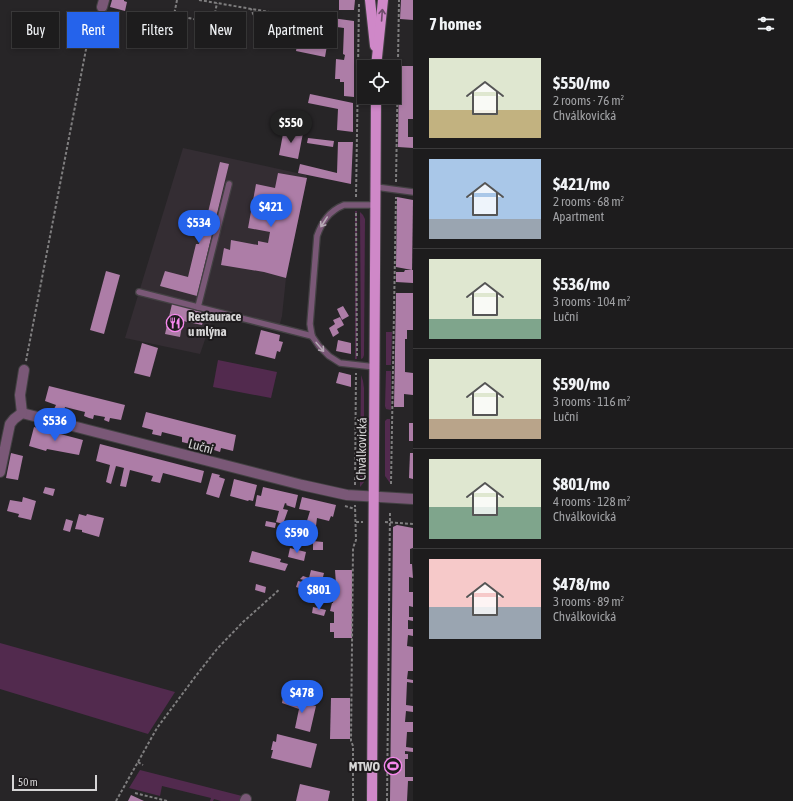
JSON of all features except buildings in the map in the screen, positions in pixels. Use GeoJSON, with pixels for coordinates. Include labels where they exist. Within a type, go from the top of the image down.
{"type":"FeatureCollection","features":[{"type":"Feature","properties":{"kind":"main road"},"geometry":{"type":"LineString","coordinates":[[370,0],[376,60]]}},
{"type":"Feature","properties":{"kind":"main road"},"geometry":{"type":"LineString","coordinates":[[376,60],[383,0]]}},
{"type":"Feature","properties":{"kind":"main road","name":"Chválkovická"},"geometry":{"type":"LineString","coordinates":[[372,801],[376,104]]}},
{"type":"Feature","properties":{"kind":"street"},"geometry":{"type":"LineString","coordinates":[[0,472],[10,424],[14,419],[22,414],[20,395],[24,370]]}},
{"type":"Feature","properties":{"kind":"street","name":"Luční"},"geometry":{"type":"LineString","coordinates":[[22,414],[342,494],[413,499]]}},
{"type":"Feature","properties":{"kind":"lane"},"geometry":{"type":"LineString","coordinates":[[198,307],[229,184]]}},
{"type":"Feature","properties":{"kind":"lane"},"geometry":{"type":"LineString","coordinates":[[376,187],[413,192]]}},
{"type":"Feature","properties":{"kind":"lane"},"geometry":{"type":"LineString","coordinates":[[375,367],[340,363],[329,356],[312,336],[310,324],[317,236],[320,227],[330,213],[344,205],[376,205]]}},
{"type":"Feature","properties":{"kind":"lane"},"geometry":{"type":"LineString","coordinates":[[139,292],[312,336]]}},
{"type":"Feature","properties":{"kind":"path"},"geometry":{"type":"LineString","coordinates":[[177,0],[174,16],[213,23],[217,3]]}},
{"type":"Feature","properties":{"kind":"path"},"geometry":{"type":"LineString","coordinates":[[199,0],[293,16],[289,38],[261,32],[251,9]]}},
{"type":"Feature","properties":{"kind":"path"},"geometry":{"type":"LineString","coordinates":[[356,198],[359,0]]}},
{"type":"Feature","properties":{"kind":"path"},"geometry":{"type":"LineString","coordinates":[[391,484],[399,0]]}},
{"type":"Feature","properties":{"kind":"path"},"geometry":{"type":"LineString","coordinates":[[24,370],[100,6]]}},
{"type":"Feature","properties":{"kind":"path"},"geometry":{"type":"LineString","coordinates":[[356,212],[356,359]]}},
{"type":"Feature","properties":{"kind":"path"},"geometry":{"type":"LineString","coordinates":[[355,488],[356,371]]}},
{"type":"Feature","properties":{"kind":"path"},"geometry":{"type":"LineString","coordinates":[[354,801],[354,746],[351,741],[353,548],[356,540],[355,502]]}},
{"type":"Feature","properties":{"kind":"path"},"geometry":{"type":"LineString","coordinates":[[388,801],[390,512]]}},
{"type":"Feature","properties":{"kind":"path"},"geometry":{"type":"LineString","coordinates":[[356,522],[363,522]]}},
{"type":"Feature","properties":{"kind":"path"},"geometry":{"type":"LineString","coordinates":[[385,522],[413,524]]}},
{"type":"Feature","properties":{"kind":"path"},"geometry":{"type":"LineString","coordinates":[[116,801],[157,728],[217,649],[243,622],[280,589]]}},
{"type":"Feature","properties":{"kind":"path"},"geometry":{"type":"LineString","coordinates":[[138,762],[143,764]]}},
{"type":"Feature","properties":{"kind":"path"},"geometry":{"type":"LineString","coordinates":[[135,792],[167,801]]}},
{"type":"Feature","properties":{"kind":"shaded area"},"geometry":{"type":"Polygon","coordinates":[[[183,148],[306,175],[307,178],[286,278],[282,316],[279,327],[215,311],[200,354],[125,338],[183,148]]]}},
{"type":"Feature","properties":{"kind":"shaded area"},"geometry":{"type":"Polygon","coordinates":[[[355,211],[357,211],[357,359],[355,359],[355,211]]]}},
{"type":"Feature","properties":{"kind":"shaded area"},"geometry":{"type":"Polygon","coordinates":[[[360,212],[365,219],[364,355],[361,359],[360,212]]]}},
{"type":"Feature","properties":{"kind":"shaded area"},"geometry":{"type":"Polygon","coordinates":[[[386,332],[392,332],[391,365],[386,365],[386,332]]]}},
{"type":"Feature","properties":{"kind":"shaded area"},"geometry":{"type":"Polygon","coordinates":[[[218,360],[277,372],[271,398],[213,387],[218,360]]]}},
{"type":"Feature","properties":{"kind":"shaded area"},"geometry":{"type":"Polygon","coordinates":[[[386,371],[391,371],[391,410],[386,409],[385,406],[386,371]]]}},
{"type":"Feature","properties":{"kind":"shaded area"},"geometry":{"type":"Polygon","coordinates":[[[361,375],[364,388],[364,482],[360,487],[361,375]]]}},
{"type":"Feature","properties":{"kind":"shaded area"},"geometry":{"type":"Polygon","coordinates":[[[390,419],[390,483],[385,476],[385,421],[390,419]]]}},
{"type":"Feature","properties":{"kind":"shaded area"},"geometry":{"type":"Polygon","coordinates":[[[0,643],[175,692],[148,734],[0,689],[0,643]]]}},
{"type":"Feature","properties":{"kind":"shaded area"},"geometry":{"type":"Polygon","coordinates":[[[140,770],[242,796],[240,801],[221,801],[214,799],[213,801],[210,801],[211,798],[162,786],[160,796],[129,788],[140,770]]]}},
{"type":"Feature","properties":{"kind":"place","name":"Restaurace u mlýna"},"geometry":{"type":"Point","coordinates":[175,323]}},
{"type":"Feature","properties":{"kind":"place","name":"MTWO"},"geometry":{"type":"Point","coordinates":[393,766]}}]}
